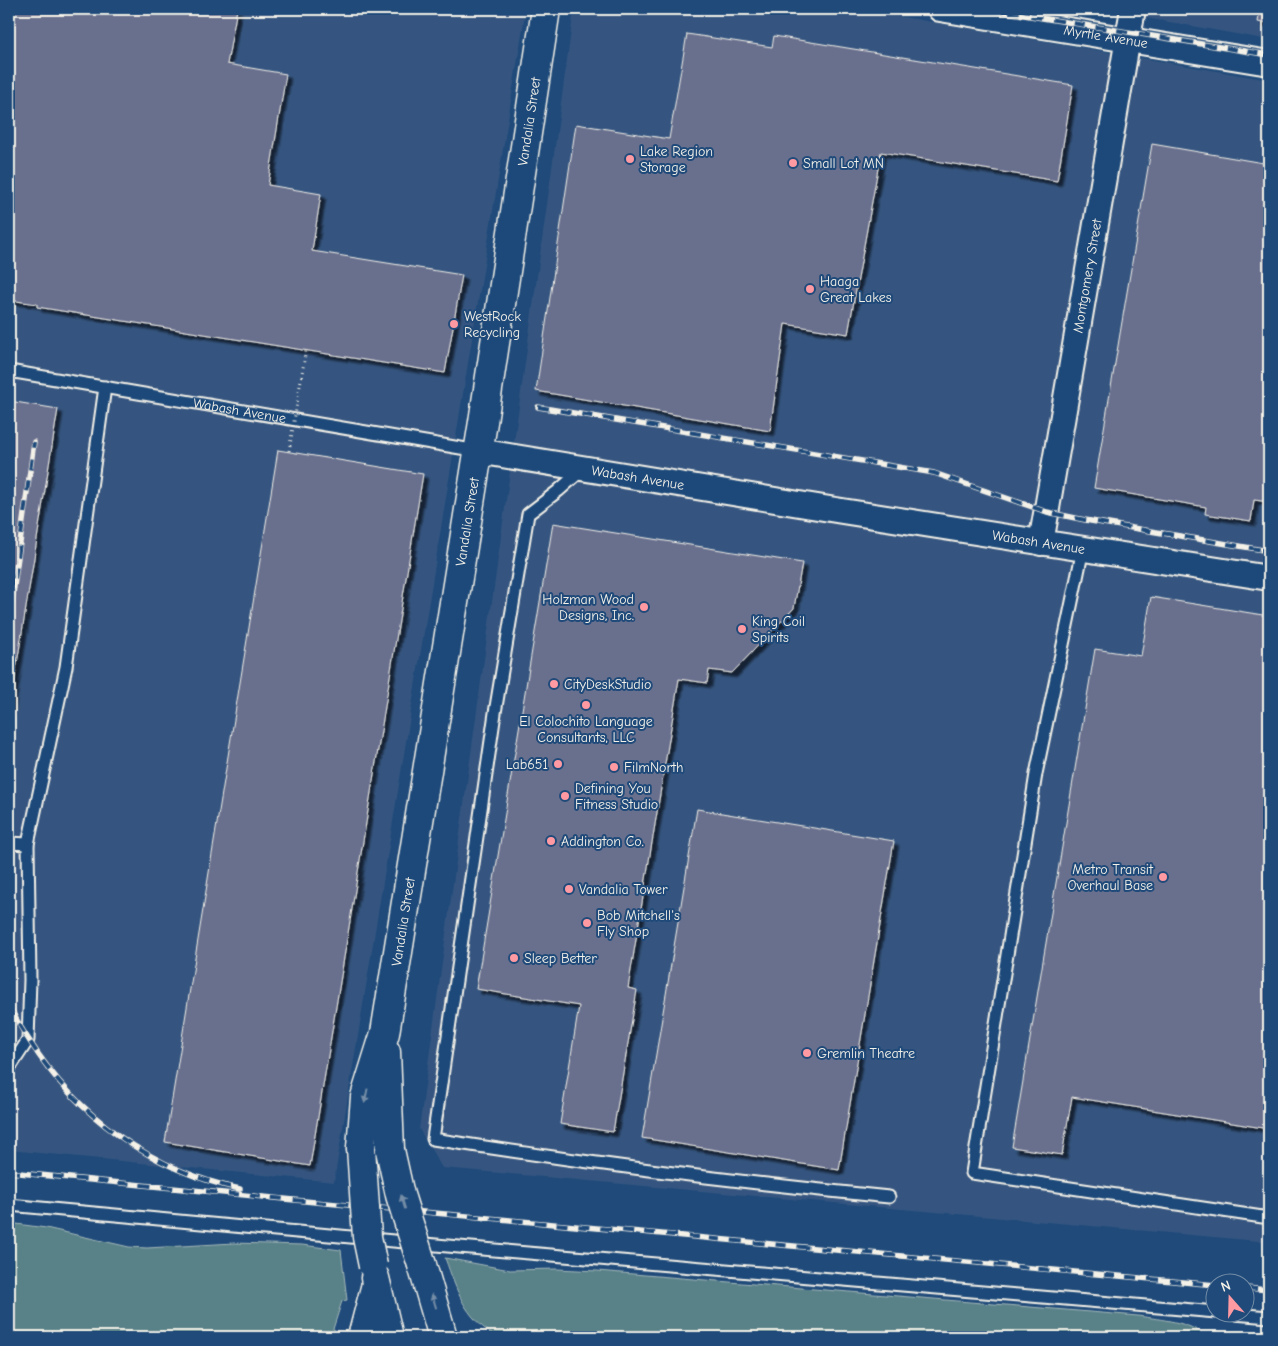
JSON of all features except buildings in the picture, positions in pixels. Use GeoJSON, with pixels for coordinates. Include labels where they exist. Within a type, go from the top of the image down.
{"type":"FeatureCollection","features":[{"type":"Feature","properties":{"kind":"main road","name":"Vandalia Street"},"geometry":{"type":"LineString","coordinates":[[389,1337],[367,1238],[361,1148],[365,1097],[385,1033],[546,9]]}},
{"type":"Feature","properties":{"kind":"main road","name":"Vandalia Street"},"geometry":{"type":"LineString","coordinates":[[385,1033],[390,1150],[400,1195],[443,1337]]}},
{"type":"Feature","properties":{"kind":"main road"},"geometry":{"type":"LineString","coordinates":[[362,1337],[374,1275]]}},
{"type":"Feature","properties":{"kind":"street","name":"Myrtle Avenue"},"geometry":{"type":"LineString","coordinates":[[940,9],[1269,63]]}},
{"type":"Feature","properties":{"kind":"street","name":"Montgomery Street"},"geometry":{"type":"LineString","coordinates":[[1041,543],[1133,9]]}},
{"type":"Feature","properties":{"kind":"street","name":"Wabash Avenue"},"geometry":{"type":"LineString","coordinates":[[478,451],[1041,543],[1269,578]]}},
{"type":"Feature","properties":{"kind":"lane","name":"Wabash Avenue"},"geometry":{"type":"LineString","coordinates":[[9,370],[478,451]]}},
{"type":"Feature","properties":{"kind":"lane"},"geometry":{"type":"LineString","coordinates":[[9,1069],[28,1040],[30,980],[28,844],[66,668],[105,387]]}},
{"type":"Feature","properties":{"kind":"lane"},"geometry":{"type":"LineString","coordinates":[[584,468],[528,514],[495,712],[432,1139],[557,1159],[795,1188],[889,1197]]}},
{"type":"Feature","properties":{"kind":"lane"},"geometry":{"type":"LineString","coordinates":[[1083,549],[1036,774],[972,1173],[1269,1218]]}},
{"type":"Feature","properties":{"kind":"lane"},"geometry":{"type":"LineString","coordinates":[[9,842],[28,844]]}},
{"type":"Feature","properties":{"kind":"lane"},"geometry":{"type":"LineString","coordinates":[[9,1205],[367,1238],[419,1254],[1206,1311]]}},
{"type":"Feature","properties":{"kind":"lane"},"geometry":{"type":"LineString","coordinates":[[1256,1316],[1269,1317]]}},
{"type":"Feature","properties":{"kind":"path"},"geometry":{"type":"LineString","coordinates":[[289,452],[306,350]]}},
{"type":"Feature","properties":{"kind":"shaded area"},"geometry":{"type":"Polygon","coordinates":[[[9,9],[526,9],[334,1182],[9,1150],[9,9]]]}},
{"type":"Feature","properties":{"kind":"shaded area"},"geometry":{"type":"Polygon","coordinates":[[[574,9],[857,9],[1269,80],[1269,1242],[442,1168],[419,1129],[574,9]]]}},
{"type":"Feature","properties":{"kind":"shaded area"},"geometry":{"type":"Polygon","coordinates":[[[1092,9],[1269,9],[1269,40],[1175,23],[1092,9]]]}},
{"type":"Feature","properties":{"kind":"green space"},"geometry":{"type":"Polygon","coordinates":[[[9,1223],[46,1228],[129,1247],[147,1248],[234,1243],[302,1245],[341,1250],[347,1300],[342,1301],[333,1329],[345,1336],[9,1337],[9,1223]]]}},
{"type":"Feature","properties":{"kind":"green space"},"geometry":{"type":"Polygon","coordinates":[[[445,1258],[510,1270],[557,1269],[597,1271],[1138,1316],[1183,1324],[1207,1337],[496,1337],[485,1329],[469,1312],[458,1293],[445,1258]]]}},
{"type":"Feature","properties":{"kind":"railway"},"geometry":{"type":"LineString","coordinates":[[987,9],[1269,55]]}},
{"type":"Feature","properties":{"kind":"railway"},"geometry":{"type":"LineString","coordinates":[[538,407],[934,473],[1047,512],[1269,551]]}},
{"type":"Feature","properties":{"kind":"railway"},"geometry":{"type":"LineString","coordinates":[[9,622],[34,442]]}},
{"type":"Feature","properties":{"kind":"railway"},"geometry":{"type":"LineString","coordinates":[[9,1004],[20,1027],[48,1067],[93,1116],[147,1154],[177,1169],[208,1181],[240,1189]]}},
{"type":"Feature","properties":{"kind":"railway"},"geometry":{"type":"LineString","coordinates":[[9,1172],[1206,1284]]}},
{"type":"Feature","properties":{"kind":"railway"},"geometry":{"type":"LineString","coordinates":[[1256,1289],[1269,1290]]}},
{"type":"Feature","properties":{"kind":"place","name":"Lake Region Storage"},"geometry":{"type":"Point","coordinates":[630,159]}},
{"type":"Feature","properties":{"kind":"place","name":"Small Lot MN"},"geometry":{"type":"Point","coordinates":[793,163]}},
{"type":"Feature","properties":{"kind":"place","name":"Haaga Great Lakes"},"geometry":{"type":"Point","coordinates":[810,289]}},
{"type":"Feature","properties":{"kind":"place","name":"WestRock Recycling"},"geometry":{"type":"Point","coordinates":[454,324]}},
{"type":"Feature","properties":{"kind":"place","name":"Holzman Wood Designs, Inc."},"geometry":{"type":"Point","coordinates":[644,607]}},
{"type":"Feature","properties":{"kind":"place","name":"King Coil Spirits"},"geometry":{"type":"Point","coordinates":[742,629]}},
{"type":"Feature","properties":{"kind":"place","name":"CityDeskStudio"},"geometry":{"type":"Point","coordinates":[554,684]}},
{"type":"Feature","properties":{"kind":"place","name":"El Colochito Language Consultants, LLC"},"geometry":{"type":"Point","coordinates":[586,705]}},
{"type":"Feature","properties":{"kind":"place","name":"Lab651"},"geometry":{"type":"Point","coordinates":[558,764]}},
{"type":"Feature","properties":{"kind":"place","name":"FilmNorth"},"geometry":{"type":"Point","coordinates":[614,767]}},
{"type":"Feature","properties":{"kind":"place","name":"Defining You Fitness Studio"},"geometry":{"type":"Point","coordinates":[565,796]}},
{"type":"Feature","properties":{"kind":"place","name":"Addington Co."},"geometry":{"type":"Point","coordinates":[551,841]}},
{"type":"Feature","properties":{"kind":"place","name":"Metro Transit Overhaul Base"},"geometry":{"type":"Point","coordinates":[1163,877]}},
{"type":"Feature","properties":{"kind":"place","name":"Vandalia Tower"},"geometry":{"type":"Point","coordinates":[569,889]}},
{"type":"Feature","properties":{"kind":"place","name":"Bob Mitchell's Fly Shop"},"geometry":{"type":"Point","coordinates":[587,923]}},
{"type":"Feature","properties":{"kind":"place","name":"Sleep Better"},"geometry":{"type":"Point","coordinates":[514,958]}},
{"type":"Feature","properties":{"kind":"place","name":"Gremlin Theatre"},"geometry":{"type":"Point","coordinates":[807,1053]}}]}
